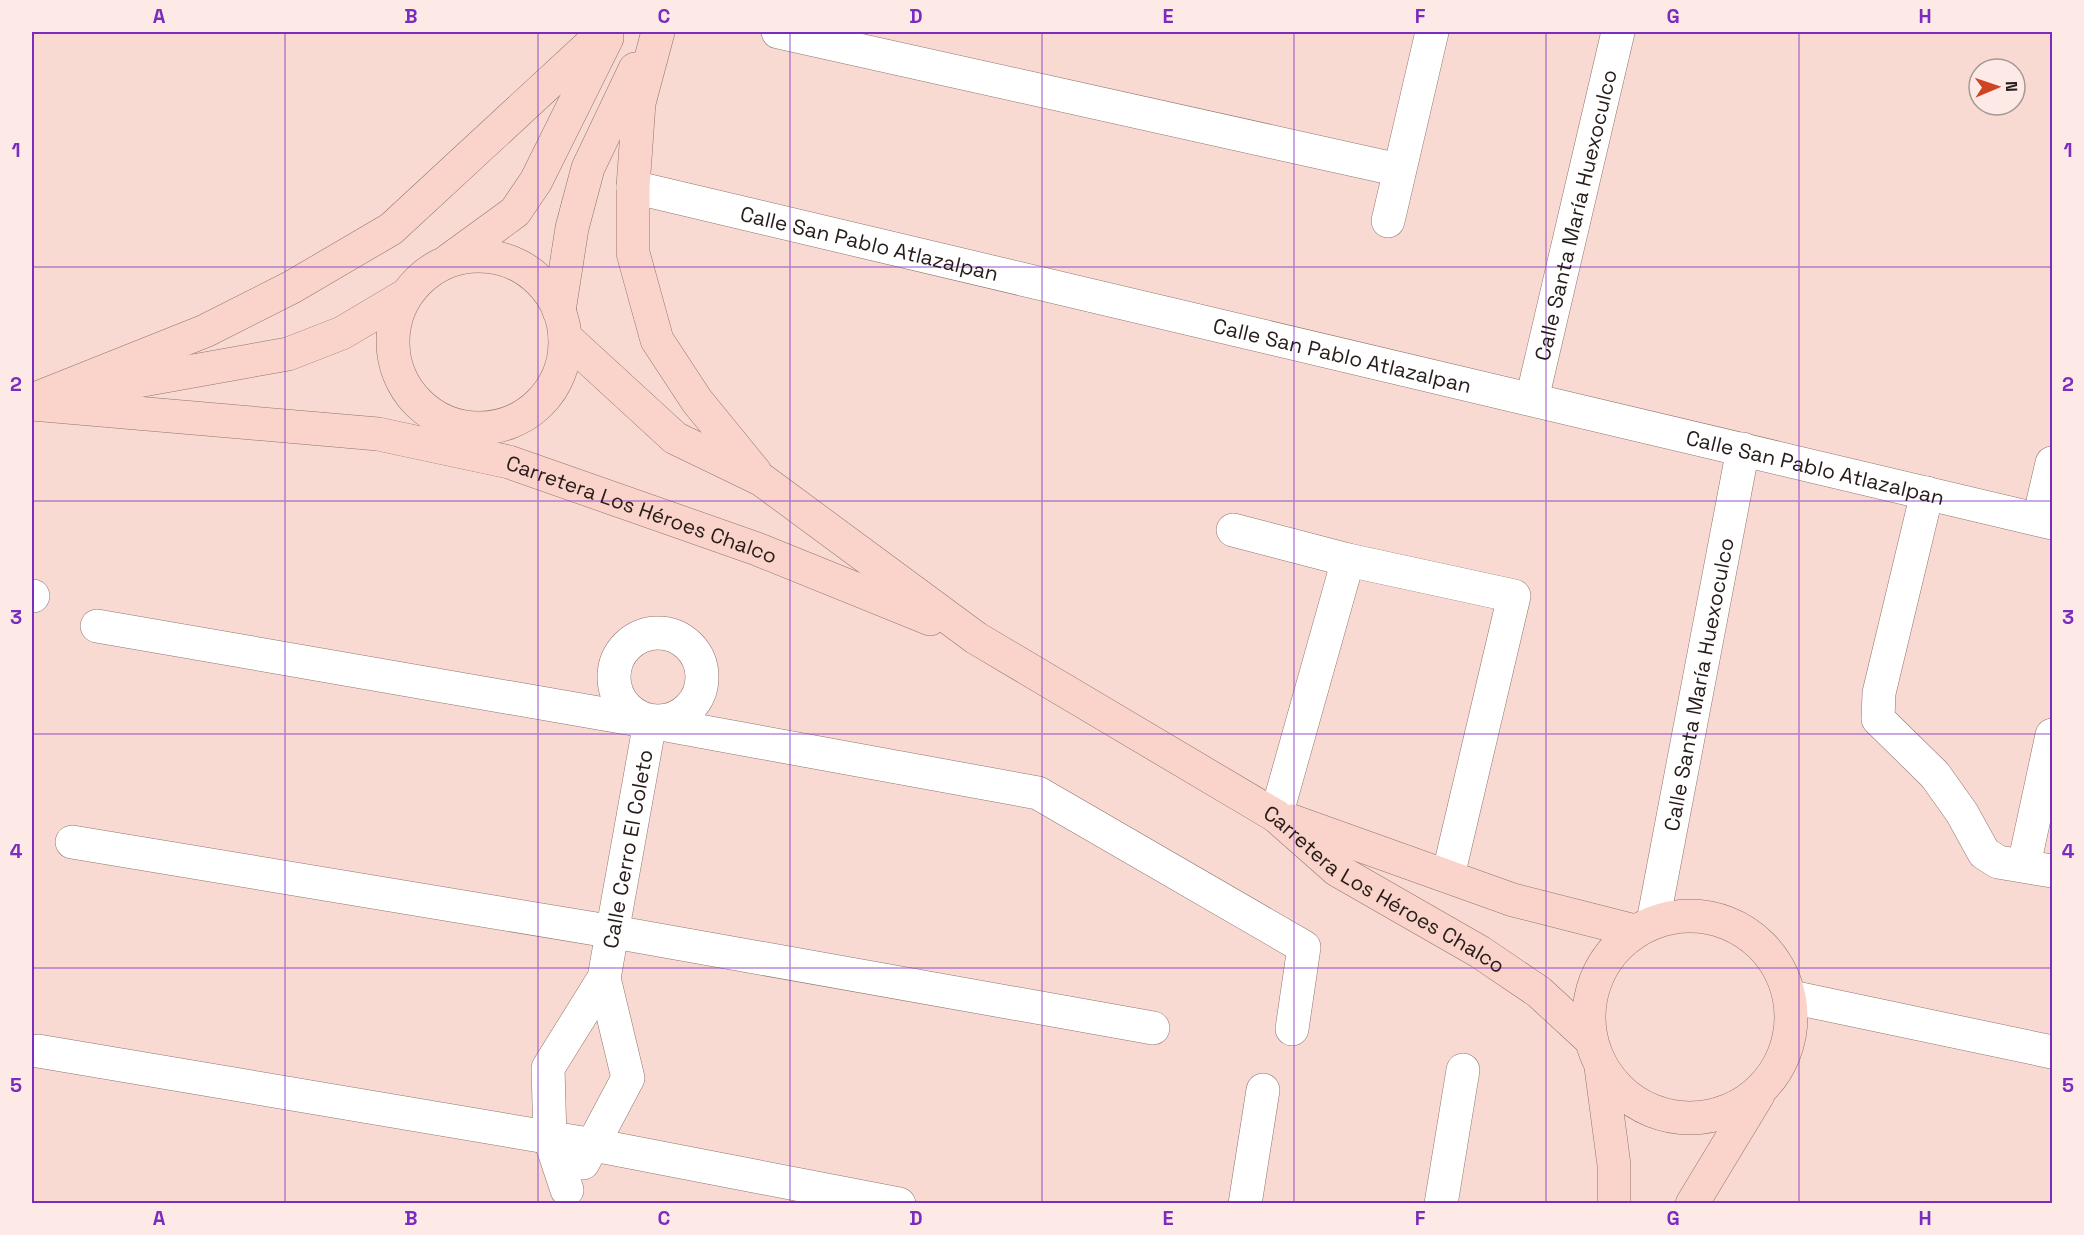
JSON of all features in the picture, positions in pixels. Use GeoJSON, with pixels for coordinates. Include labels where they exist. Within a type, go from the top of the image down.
{"type":"FeatureCollection","features":[{"type":"Feature","properties":{"kind":"street"},"geometry":{"type":"LineString","coordinates":[[32,402],[204,331],[292,287],[391,229],[604,32]]}},
{"type":"Feature","properties":{"kind":"street"},"geometry":{"type":"LineString","coordinates":[[32,402],[288,354],[342,333],[406,295],[425,274],[448,261],[515,212],[536,182],[610,32]]}},
{"type":"Feature","properties":{"kind":"street"},"geometry":{"type":"LineString","coordinates":[[406,295],[395,320],[393,347],[398,374],[412,398],[432,416],[457,426],[484,429],[510,423],[534,410],[551,389],[562,364],[562,324],[572,228],[588,168],[653,32]]}},
{"type":"Feature","properties":{"kind":"street"},"geometry":{"type":"LineString","coordinates":[[658,32],[639,103],[633,187],[633,253],[657,340],[697,401],[762,480]]}},
{"type":"Feature","properties":{"kind":"street"},"geometry":{"type":"LineString","coordinates":[[778,32],[1399,170]]}},
{"type":"Feature","properties":{"kind":"street"},"geometry":{"type":"LineString","coordinates":[[1388,220],[1432,32]]}},
{"type":"Feature","properties":{"kind":"street","name":"Calle Santa María Huexoculco"},"geometry":{"type":"LineString","coordinates":[[1532,399],[1618,32]]}},
{"type":"Feature","properties":{"kind":"street","name":"Calle San Pablo Atlazalpan"},"geometry":{"type":"LineString","coordinates":[[633,187],[2046,521]]}},
{"type":"Feature","properties":{"kind":"street"},"geometry":{"type":"LineString","coordinates":[[448,261],[474,256],[501,258],[525,270],[545,287],[562,324],[675,438],[762,480],[976,638],[1276,816],[1348,560]]}},
{"type":"Feature","properties":{"kind":"street","name":"Carretera Los Héroes Chalco"},"geometry":{"type":"LineString","coordinates":[[32,402],[378,434],[509,462],[757,549],[976,638]]}},
{"type":"Feature","properties":{"kind":"street"},"geometry":{"type":"LineString","coordinates":[[378,434],[432,416]]}},
{"type":"Feature","properties":{"kind":"street"},"geometry":{"type":"LineString","coordinates":[[484,429],[509,462]]}},
{"type":"Feature","properties":{"kind":"street","name":"Calle Santa María Huexoculco"},"geometry":{"type":"LineString","coordinates":[[1644,926],[1743,449]]}},
{"type":"Feature","properties":{"kind":"street"},"geometry":{"type":"LineString","coordinates":[[2046,521],[2052,463]]}},
{"type":"Feature","properties":{"kind":"street"},"geometry":{"type":"LineString","coordinates":[[1927,493],[1879,693],[1878,719],[1935,775],[1962,813],[1984,853],[1998,862],[2038,868],[2052,735]]}},
{"type":"Feature","properties":{"kind":"street"},"geometry":{"type":"LineString","coordinates":[[1233,530],[1348,560],[1514,597],[1448,876]]}},
{"type":"Feature","properties":{"kind":"street"},"geometry":{"type":"LineString","coordinates":[[97,626],[650,722],[1038,793],[1304,947],[1292,1029]]}},
{"type":"Feature","properties":{"kind":"street","name":"Calle Cerro El Coleto"},"geometry":{"type":"LineString","coordinates":[[566,1197],[550,1139],[548,1068],[604,978],[650,722]]}},
{"type":"Feature","properties":{"kind":"street","name":"Carretera Los Héroes Chalco"},"geometry":{"type":"LineString","coordinates":[[1276,816],[1513,900],[1644,926]]}},
{"type":"Feature","properties":{"kind":"street","name":"Carretera Los Héroes Chalco"},"geometry":{"type":"LineString","coordinates":[[1276,816],[1337,870],[1480,952],[1539,992],[1596,1053]]}},
{"type":"Feature","properties":{"kind":"street"},"geometry":{"type":"LineString","coordinates":[[72,842],[614,932],[1153,1028]]}},
{"type":"Feature","properties":{"kind":"street"},"geometry":{"type":"LineString","coordinates":[[1614,1203],[1614,1165],[1588,1008],[1596,978],[1612,951],[1644,926],[1688,915],[1723,920],[1754,937],[1777,964],[1791,997],[1791,1031],[1781,1063],[1761,1091],[1692,1203]]}},
{"type":"Feature","properties":{"kind":"street","name":"Calle Cerro El Coleto"},"geometry":{"type":"LineString","coordinates":[[566,1197],[628,1078],[604,978]]}},
{"type":"Feature","properties":{"kind":"street"},"geometry":{"type":"LineString","coordinates":[[1791,997],[2052,1052]]}},
{"type":"Feature","properties":{"kind":"street"},"geometry":{"type":"LineString","coordinates":[[38,1051],[594,1145],[899,1203]]}},
{"type":"Feature","properties":{"kind":"street"},"geometry":{"type":"LineString","coordinates":[[1596,1053],[1620,1091],[1646,1109],[1675,1118],[1706,1118],[1736,1108],[1761,1091]]}},
{"type":"Feature","properties":{"kind":"street"},"geometry":{"type":"LineString","coordinates":[[1441,1203],[1463,1070]]}},
{"type":"Feature","properties":{"kind":"street"},"geometry":{"type":"LineString","coordinates":[[1245,1203],[1263,1090]]}}]}
